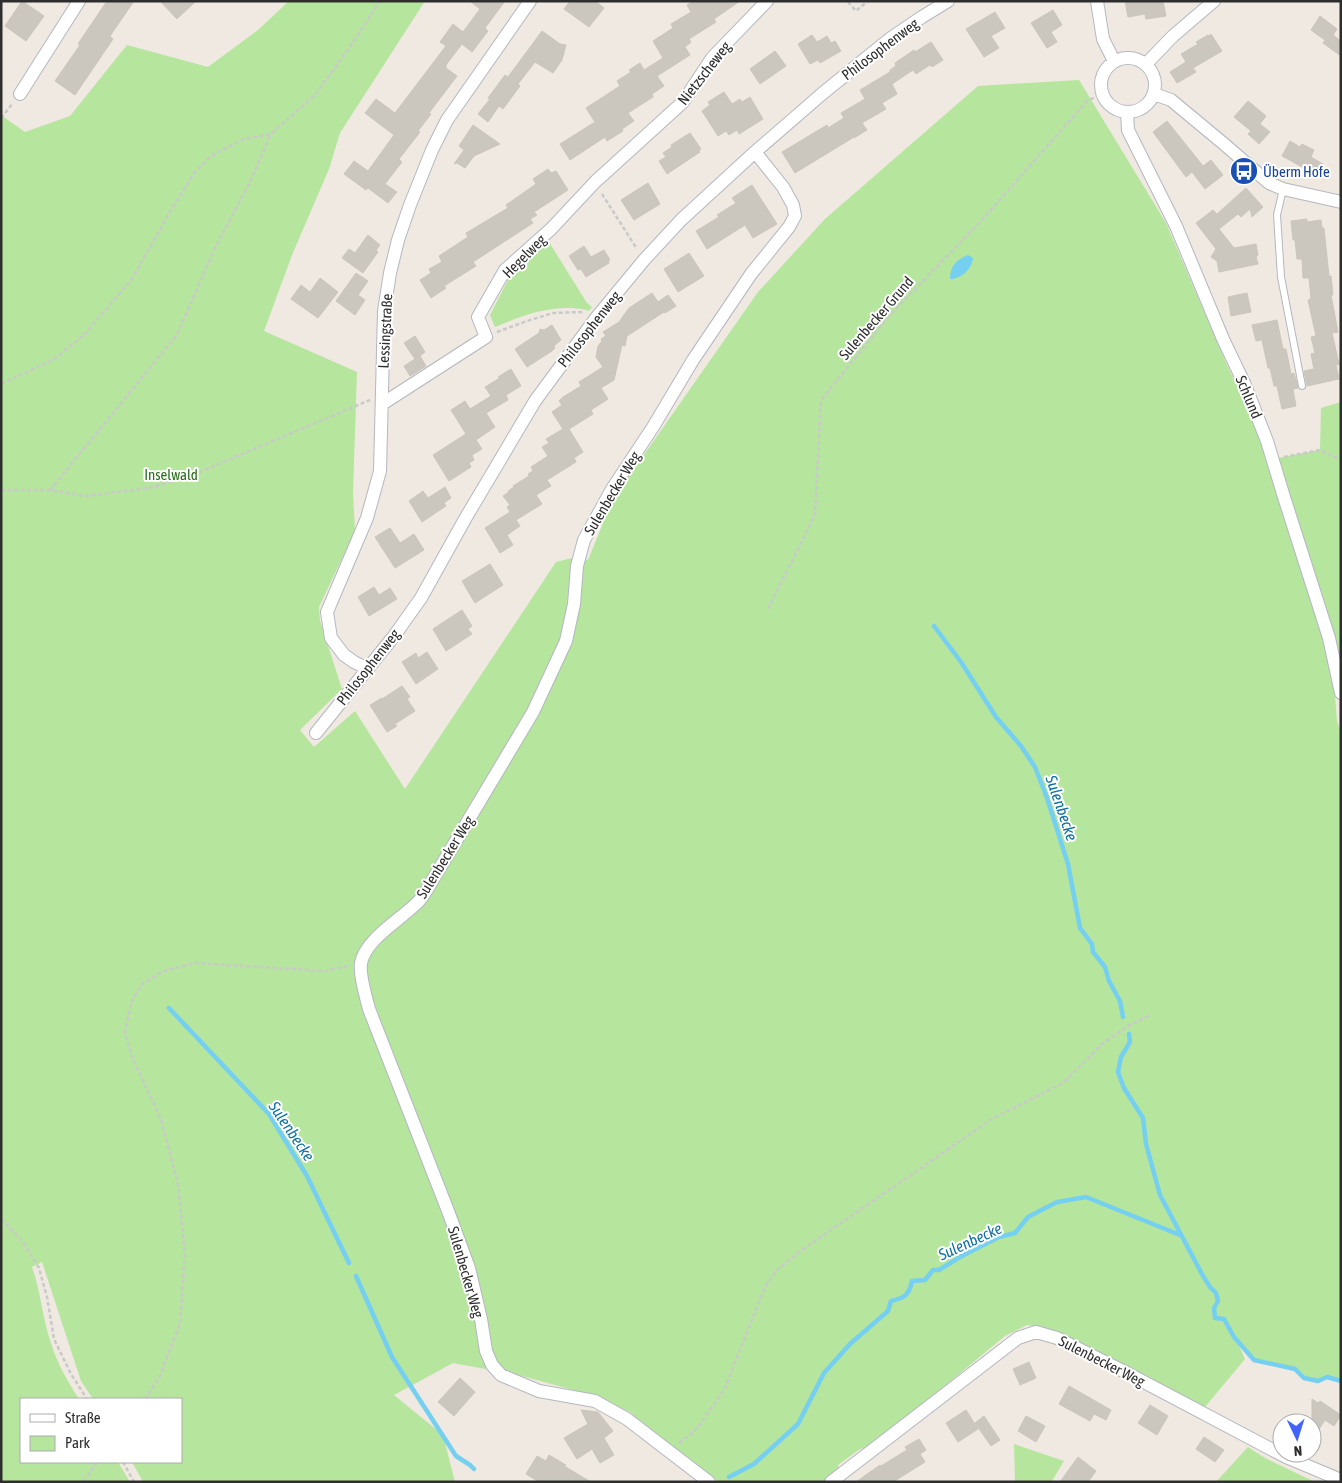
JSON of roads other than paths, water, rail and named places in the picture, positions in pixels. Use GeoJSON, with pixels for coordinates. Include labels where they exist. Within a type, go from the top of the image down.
{"type":"FeatureCollection","features":[{"type":"Feature","properties":{"kind":"street"},"geometry":{"type":"LineString","coordinates":[[20,94],[79,1]]}},
{"type":"Feature","properties":{"kind":"street","name":"Lessingstraße"},"geometry":{"type":"LineString","coordinates":[[368,669],[344,655],[331,638],[327,612],[367,518],[380,471],[384,311],[396,248],[410,205],[432,150],[447,120],[530,1]]}},
{"type":"Feature","properties":{"kind":"street","name":"Nietzscheweg"},"geometry":{"type":"LineString","coordinates":[[594,182],[683,102],[712,58],[767,1]]}},
{"type":"Feature","properties":{"kind":"street","name":"Philosophenweg"},"geometry":{"type":"LineString","coordinates":[[316,733],[368,669],[421,598],[535,400],[596,318],[644,260],[681,220],[823,93],[891,38],[948,1]]}},
{"type":"Feature","properties":{"kind":"street"},"geometry":{"type":"LineString","coordinates":[[1097,1],[1103,39],[1114,61]]}},
{"type":"Feature","properties":{"kind":"street"},"geometry":{"type":"LineString","coordinates":[[1146,64],[1173,36],[1214,1]]}},
{"type":"Feature","properties":{"kind":"street"},"geometry":{"type":"LineString","coordinates":[[1125,58],[1136,59],[1146,64],[1153,73],[1156,83],[1154,94],[1148,104],[1138,111],[1127,113],[1114,109],[1104,100],[1100,90],[1101,78],[1105,69],[1114,61],[1125,58]]}},
{"type":"Feature","properties":{"kind":"street"},"geometry":{"type":"LineString","coordinates":[[1154,94],[1170,100],[1269,183],[1282,189],[1341,202]]}},
{"type":"Feature","properties":{"kind":"street","name":"Schlund"},"geometry":{"type":"LineString","coordinates":[[1127,113],[1128,130],[1176,226],[1222,339],[1245,385],[1267,441],[1330,638],[1341,692]]}},
{"type":"Feature","properties":{"kind":"street","name":"Sulenbecker Weg"},"geometry":{"type":"LineString","coordinates":[[709,1482],[627,1419],[594,1401],[539,1391],[501,1375],[492,1365],[486,1351],[481,1319],[469,1268],[369,1009],[361,963],[367,949],[379,936],[420,900],[533,712],[566,641],[574,604],[577,566],[584,540],[612,489],[653,427],[693,360],[751,274],[789,228],[795,216],[793,205],[783,187],[755,152]]}},
{"type":"Feature","properties":{"kind":"street","name":"Hegelweg"},"geometry":{"type":"LineString","coordinates":[[382,399],[486,337],[478,317],[505,270],[551,229],[594,182]]}},
{"type":"Feature","properties":{"kind":"street","name":"Sulenbecker Weg"},"geometry":{"type":"LineString","coordinates":[[831,1482],[1018,1338],[1036,1332],[1057,1338],[1125,1372],[1286,1458],[1341,1480]]}},
{"type":"Feature","properties":{"kind":"lane"},"geometry":{"type":"LineString","coordinates":[[1282,189],[1277,215],[1281,277],[1302,386]]}},
{"type":"Feature","properties":{"kind":"water"},"geometry":{"type":"Polygon","coordinates":[[[968,255],[973,258],[971,266],[962,275],[950,279],[954,264],[968,255]]]}},
{"type":"Feature","properties":{"kind":"waterway","name":"Sulenbecke"},"geometry":{"type":"LineString","coordinates":[[934,626],[961,662],[996,717],[1021,746],[1035,767],[1068,864],[1080,928],[1092,944],[1093,952],[1105,967],[1109,981],[1120,1001],[1123,1017]]}},
{"type":"Feature","properties":{"kind":"waterway","name":"Sulenbecke"},"geometry":{"type":"LineString","coordinates":[[169,1008],[269,1114],[307,1176],[349,1263]]}},
{"type":"Feature","properties":{"kind":"waterway","name":"Sulenbecke"},"geometry":{"type":"LineString","coordinates":[[1129,1034],[1130,1042],[1121,1057],[1118,1072],[1124,1088],[1143,1118],[1146,1144],[1160,1195],[1203,1276],[1216,1293],[1218,1301],[1214,1308],[1215,1318],[1224,1319],[1234,1337],[1254,1360],[1295,1369],[1304,1378],[1318,1381],[1327,1377],[1341,1381]]}},
{"type":"Feature","properties":{"kind":"waterway","name":"Sulenbecke"},"geometry":{"type":"LineString","coordinates":[[729,1477],[754,1464],[798,1424],[824,1373],[850,1344],[888,1311],[891,1301],[906,1295],[912,1281],[925,1280],[933,1270],[939,1270],[999,1237],[1015,1233],[1028,1217],[1057,1202],[1086,1197],[1180,1235]]}},
{"type":"Feature","properties":{"kind":"waterway","name":"Sulenbecke"},"geometry":{"type":"LineString","coordinates":[[356,1276],[392,1357],[456,1456],[474,1469]]}},
{"type":"Feature","properties":{"kind":"place","name":"Überm Hofe"},"geometry":{"type":"Point","coordinates":[1244,171]}},
{"type":"Feature","properties":{"kind":"park label","name":"Inselwald"},"geometry":{"type":"Point","coordinates":[171,474]}}]}
